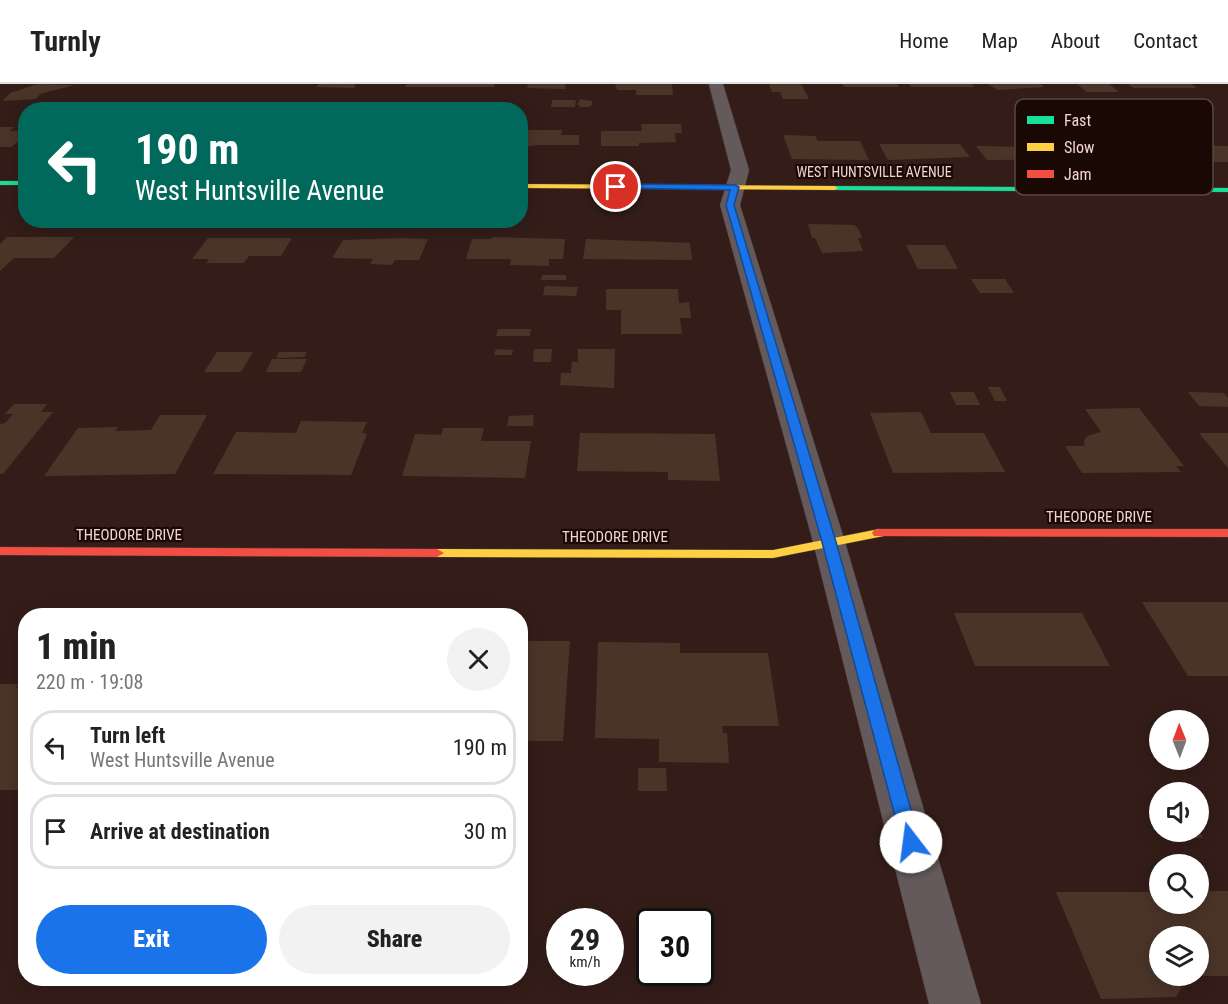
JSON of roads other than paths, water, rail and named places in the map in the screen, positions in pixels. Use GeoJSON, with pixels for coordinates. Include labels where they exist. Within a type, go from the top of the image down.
{"type":"FeatureCollection","features":[{"type":"Feature","properties":{"kind":"main road"},"geometry":{"type":"LineString","coordinates":[[0,183],[18,183]]}},
{"type":"Feature","properties":{"kind":"main road","name":"WEST HUNTSVILLE AVENUE"},"geometry":{"type":"LineString","coordinates":[[528,186],[1015,189]]}},
{"type":"Feature","properties":{"kind":"main road","name":"WEST HUNTSVILLE AVENUE"},"geometry":{"type":"LineString","coordinates":[[1213,190],[1228,190]]}},
{"type":"Feature","properties":{"kind":"main road","name":"THEODORE DRIVE"},"geometry":{"type":"LineString","coordinates":[[0,551],[772,554],[879,533],[1228,533]]}},
{"type":"Feature","properties":{"kind":"street"},"geometry":{"type":"LineString","coordinates":[[716,84],[740,170],[730,205],[829,542],[955,1004]]}}]}
